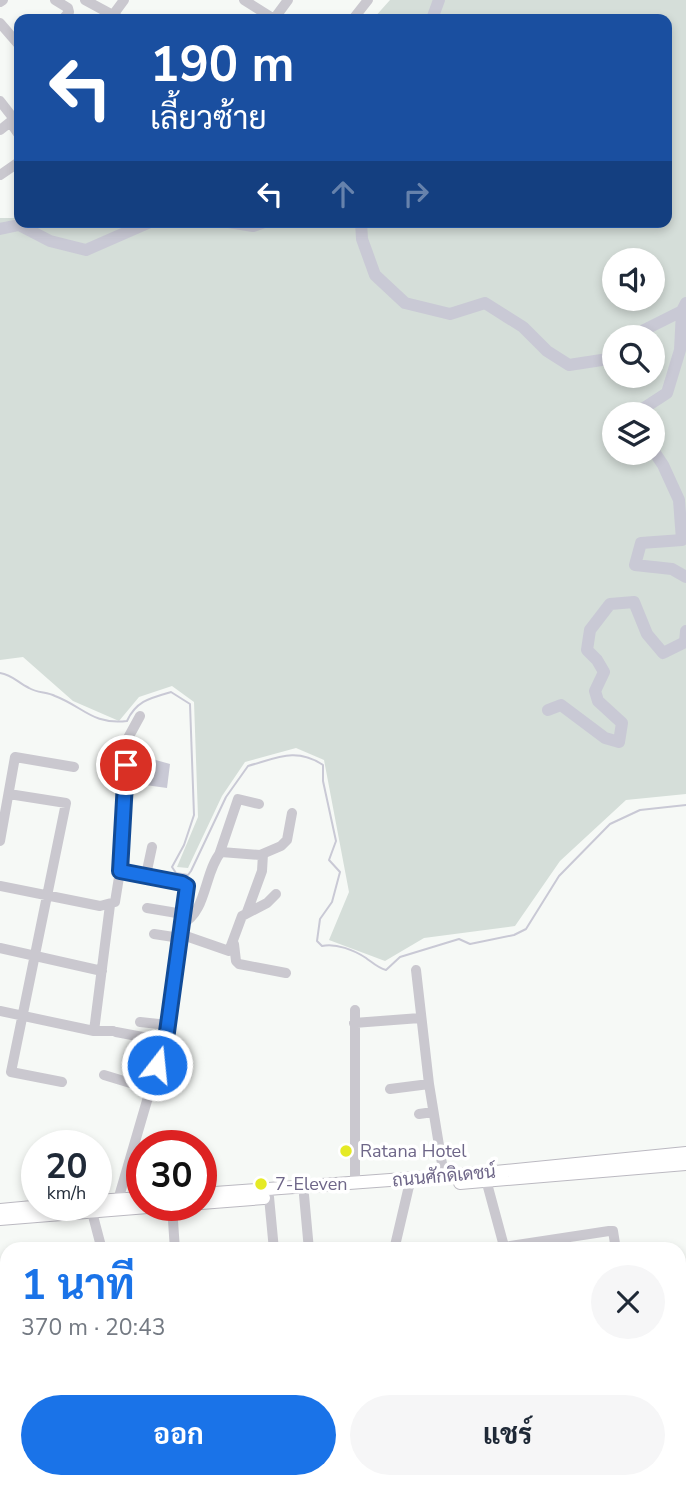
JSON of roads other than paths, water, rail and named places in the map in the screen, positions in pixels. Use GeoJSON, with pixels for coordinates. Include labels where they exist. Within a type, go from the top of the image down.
{"type":"FeatureCollection","features":[{"type":"Feature","properties":{"kind":"main road","name":"ถนนศักดิเดชน์"},"geometry":{"type":"LineString","coordinates":[[217,1193],[355,1183],[410,1186],[686,1153]]}},
{"type":"Feature","properties":{"kind":"main road","name":"ถนนศักดิเดชน์"},"geometry":{"type":"LineString","coordinates":[[217,1202],[304,1195],[444,1176],[485,1177],[686,1164]]}},
{"type":"Feature","properties":{"kind":"main road"},"geometry":{"type":"LineString","coordinates":[[112,1202],[126,1199]]}},
{"type":"Feature","properties":{"kind":"main road"},"geometry":{"type":"LineString","coordinates":[[0,1210],[21,1208]]}},
{"type":"Feature","properties":{"kind":"main road"},"geometry":{"type":"LineString","coordinates":[[0,1219],[21,1216]]}},
{"type":"Feature","properties":{"kind":"street"},"geometry":{"type":"LineString","coordinates":[[55,0],[68,8],[67,14]]}},
{"type":"Feature","properties":{"kind":"street"},"geometry":{"type":"LineString","coordinates":[[85,0],[108,14]]}},
{"type":"Feature","properties":{"kind":"street"},"geometry":{"type":"LineString","coordinates":[[244,0],[266,14]]}},
{"type":"Feature","properties":{"kind":"street"},"geometry":{"type":"LineString","coordinates":[[356,14],[368,0]]}},
{"type":"Feature","properties":{"kind":"street"},"geometry":{"type":"LineString","coordinates":[[0,23],[14,39]]}},
{"type":"Feature","properties":{"kind":"street"},"geometry":{"type":"LineString","coordinates":[[0,101],[14,119],[0,130]]}},
{"type":"Feature","properties":{"kind":"street"},"geometry":{"type":"LineString","coordinates":[[10,122],[14,128]]}},
{"type":"Feature","properties":{"kind":"street"},"geometry":{"type":"LineString","coordinates":[[0,886],[100,906],[115,902],[120,871],[128,738],[140,716]]}},
{"type":"Feature","properties":{"kind":"street"},"geometry":{"type":"LineString","coordinates":[[0,841],[15,757],[74,767]]}},
{"type":"Feature","properties":{"kind":"street"},"geometry":{"type":"LineString","coordinates":[[9,794],[66,803],[11,1072],[62,1082]]}},
{"type":"Feature","properties":{"kind":"street"},"geometry":{"type":"LineString","coordinates":[[154,934],[181,928],[187,922],[206,888],[211,866],[219,855],[237,799],[259,804]]}},
{"type":"Feature","properties":{"kind":"street"},"geometry":{"type":"LineString","coordinates":[[219,855],[224,852],[263,854],[281,846],[286,840],[292,813]]}},
{"type":"Feature","properties":{"kind":"street"},"geometry":{"type":"LineString","coordinates":[[142,875],[146,875],[149,867],[152,847]]}},
{"type":"Feature","properties":{"kind":"street"},"geometry":{"type":"LineString","coordinates":[[247,912],[262,871],[263,854]]}},
{"type":"Feature","properties":{"kind":"street"},"geometry":{"type":"LineString","coordinates":[[118,1200],[168,1026],[187,886],[120,871]]}},
{"type":"Feature","properties":{"kind":"street"},"geometry":{"type":"LineString","coordinates":[[147,908],[227,950],[232,949],[242,916],[267,903],[276,894]]}},
{"type":"Feature","properties":{"kind":"street"},"geometry":{"type":"LineString","coordinates":[[94,1031],[110,905]]}},
{"type":"Feature","properties":{"kind":"street"},"geometry":{"type":"LineString","coordinates":[[234,942],[237,963],[286,973]]}},
{"type":"Feature","properties":{"kind":"street"},"geometry":{"type":"LineString","coordinates":[[0,948],[102,971]]}},
{"type":"Feature","properties":{"kind":"street"},"geometry":{"type":"LineString","coordinates":[[416,970],[420,1018],[444,1176]]}},
{"type":"Feature","properties":{"kind":"street"},"geometry":{"type":"LineString","coordinates":[[0,1010],[94,1031],[115,1031],[164,1041]]}},
{"type":"Feature","properties":{"kind":"street"},"geometry":{"type":"LineString","coordinates":[[355,1010],[355,1183]]}},
{"type":"Feature","properties":{"kind":"street"},"geometry":{"type":"LineString","coordinates":[[354,1023],[420,1018]]}},
{"type":"Feature","properties":{"kind":"street"},"geometry":{"type":"LineString","coordinates":[[140,1022],[168,1026]]}},
{"type":"Feature","properties":{"kind":"street"},"geometry":{"type":"LineString","coordinates":[[104,1075],[150,1089]]}},
{"type":"Feature","properties":{"kind":"street"},"geometry":{"type":"LineString","coordinates":[[390,1089],[429,1084]]}},
{"type":"Feature","properties":{"kind":"street"},"geometry":{"type":"LineString","coordinates":[[419,1114],[433,1112]]}},
{"type":"Feature","properties":{"kind":"street"},"geometry":{"type":"LineString","coordinates":[[485,1177],[502,1242]]}},
{"type":"Feature","properties":{"kind":"street"},"geometry":{"type":"LineString","coordinates":[[396,1242],[410,1186]]}},
{"type":"Feature","properties":{"kind":"street"},"geometry":{"type":"LineString","coordinates":[[304,1195],[308,1242]]}},
{"type":"Feature","properties":{"kind":"street"},"geometry":{"type":"LineString","coordinates":[[269,1197],[273,1242]]}},
{"type":"Feature","properties":{"kind":"street"},"geometry":{"type":"LineString","coordinates":[[97,1221],[101,1242]]}},
{"type":"Feature","properties":{"kind":"street"},"geometry":{"type":"LineString","coordinates":[[173,1221],[174,1242]]}},
{"type":"Feature","properties":{"kind":"street"},"geometry":{"type":"LineString","coordinates":[[541,1242],[609,1231],[613,1231],[615,1242]]}},
{"type":"Feature","properties":{"kind":"waterway"},"geometry":{"type":"LineString","coordinates":[[434,14],[439,0]]}},
{"type":"Feature","properties":{"kind":"waterway"},"geometry":{"type":"LineString","coordinates":[[0,229],[14,226]]}},
{"type":"Feature","properties":{"kind":"waterway"},"geometry":{"type":"LineString","coordinates":[[25,228],[50,241],[86,250],[136,228]]}},
{"type":"Feature","properties":{"kind":"waterway"},"geometry":{"type":"LineString","coordinates":[[361,228],[362,239],[375,275],[405,303],[450,314],[485,303],[523,327],[547,351],[569,365],[602,360]]}},
{"type":"Feature","properties":{"kind":"waterway"},"geometry":{"type":"LineString","coordinates":[[653,402],[667,393],[680,350],[682,311],[686,303]]}},
{"type":"Feature","properties":{"kind":"waterway"},"geometry":{"type":"LineString","coordinates":[[654,325],[682,311]]}},
{"type":"Feature","properties":{"kind":"waterway"},"geometry":{"type":"LineString","coordinates":[[663,465],[679,500],[682,540],[641,543],[635,565],[672,569],[686,577]]}},
{"type":"Feature","properties":{"kind":"waterway"},"geometry":{"type":"LineString","coordinates":[[548,710],[561,705],[605,738],[619,742],[622,723],[598,701],[595,691],[604,672],[587,650],[590,630],[610,604],[634,602],[647,634],[663,653],[685,642],[686,631]]}},
{"type":"Feature","properties":{"kind":"waterway"},"geometry":{"type":"LineString","coordinates":[[0,673],[32,690],[65,700],[96,718],[115,722],[127,721],[139,705],[171,692],[190,704],[194,815],[184,845],[172,867],[176,873],[188,875],[191,871],[226,797],[248,766],[277,757],[295,755],[323,765],[323,781],[336,841],[329,860],[340,872],[332,902],[320,919],[317,941],[322,946],[333,945],[350,950],[386,970],[400,957],[459,939],[470,944],[514,935],[526,929],[559,876],[610,824],[640,810],[686,805]]}},
{"type":"Feature","properties":{"kind":"place","name":"Ratana Hotel"},"geometry":{"type":"Point","coordinates":[346,1151]}},
{"type":"Feature","properties":{"kind":"place","name":"7-Eleven"},"geometry":{"type":"Point","coordinates":[261,1184]}}]}
